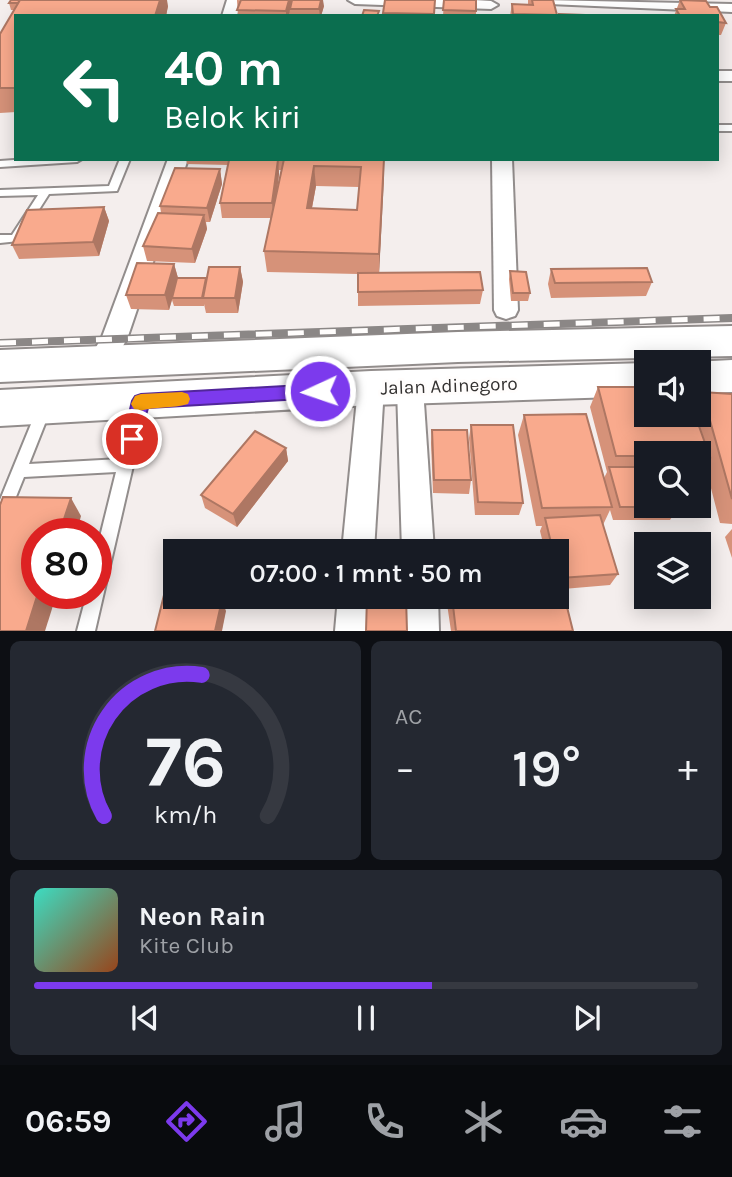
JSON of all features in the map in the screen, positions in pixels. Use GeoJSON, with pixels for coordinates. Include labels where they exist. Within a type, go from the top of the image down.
{"type":"FeatureCollection","features":[{"type":"Feature","properties":{"kind":"highway"},"geometry":{"type":"LineString","coordinates":[[557,363],[732,341]]}},
{"type":"Feature","properties":{"kind":"highway"},"geometry":{"type":"LineString","coordinates":[[0,366],[100,361],[464,365]]}},
{"type":"Feature","properties":{"kind":"highway","name":"Jalan Adinegoro"},"geometry":{"type":"LineString","coordinates":[[0,408],[391,388],[464,365],[557,363],[634,377]]}},
{"type":"Feature","properties":{"kind":"highway"},"geometry":{"type":"LineString","coordinates":[[711,377],[732,376]]}},
{"type":"Feature","properties":{"kind":"street"},"geometry":{"type":"LineString","coordinates":[[355,0],[491,7]]}},
{"type":"Feature","properties":{"kind":"street"},"geometry":{"type":"LineString","coordinates":[[549,0],[727,9]]}},
{"type":"Feature","properties":{"kind":"street"},"geometry":{"type":"LineString","coordinates":[[100,361],[114,339],[177,161]]}},
{"type":"Feature","properties":{"kind":"street"},"geometry":{"type":"LineString","coordinates":[[502,161],[506,310]]}},
{"type":"Feature","properties":{"kind":"street"},"geometry":{"type":"LineString","coordinates":[[360,539],[391,388]]}},
{"type":"Feature","properties":{"kind":"street"},"geometry":{"type":"LineString","coordinates":[[391,388],[416,539]]}},
{"type":"Feature","properties":{"kind":"street"},"geometry":{"type":"LineString","coordinates":[[352,631],[354,609]]}},
{"type":"Feature","properties":{"kind":"street"},"geometry":{"type":"LineString","coordinates":[[421,609],[422,631]]}},
{"type":"Feature","properties":{"kind":"lane"},"geometry":{"type":"LineString","coordinates":[[0,164],[46,161]]}},
{"type":"Feature","properties":{"kind":"lane"},"geometry":{"type":"LineString","coordinates":[[0,193],[113,189],[124,161]]}},
{"type":"Feature","properties":{"kind":"lane"},"geometry":{"type":"LineString","coordinates":[[0,239],[15,238],[46,191]]}},
{"type":"Feature","properties":{"kind":"lane"},"geometry":{"type":"LineString","coordinates":[[112,519],[141,401]]}},
{"type":"Feature","properties":{"kind":"lane"},"geometry":{"type":"LineString","coordinates":[[0,520],[45,407]]}},
{"type":"Feature","properties":{"kind":"lane"},"geometry":{"type":"LineString","coordinates":[[19,471],[125,464]]}},
{"type":"Feature","properties":{"kind":"lane"},"geometry":{"type":"LineString","coordinates":[[86,631],[91,609]]}},
{"type":"Feature","properties":{"kind":"building"},"geometry":{"type":"Polygon","coordinates":[[[20,0],[160,0],[156,14],[14,14],[14,88],[0,88],[0,34],[20,0]]]}},
{"type":"Feature","properties":{"kind":"building"},"geometry":{"type":"Polygon","coordinates":[[[241,0],[289,0],[286,11],[237,10],[241,0]]]}},
{"type":"Feature","properties":{"kind":"building"},"geometry":{"type":"Polygon","coordinates":[[[292,0],[321,0],[319,9],[290,9],[292,0]]]}},
{"type":"Feature","properties":{"kind":"building"},"geometry":{"type":"Polygon","coordinates":[[[385,0],[435,0],[434,14],[383,13],[385,0]]]}},
{"type":"Feature","properties":{"kind":"building"},"geometry":{"type":"Polygon","coordinates":[[[444,0],[476,0],[476,11],[443,10],[444,0]]]}},
{"type":"Feature","properties":{"kind":"building"},"geometry":{"type":"Polygon","coordinates":[[[532,0],[553,0],[557,14],[513,14],[512,4],[533,5],[532,0]]]}},
{"type":"Feature","properties":{"kind":"building"},"geometry":{"type":"Polygon","coordinates":[[[680,0],[706,1],[710,7],[717,7],[726,23],[719,22],[719,14],[679,14],[676,9],[685,9],[680,0]]]}},
{"type":"Feature","properties":{"kind":"building"},"geometry":{"type":"Polygon","coordinates":[[[364,10],[379,11],[378,14],[363,14],[364,10]]]}},
{"type":"Feature","properties":{"kind":"building"},"geometry":{"type":"Polygon","coordinates":[[[229,161],[278,161],[272,203],[220,203],[229,161]]]}},
{"type":"Feature","properties":{"kind":"building"},"geometry":{"type":"Polygon","coordinates":[[[284,161],[384,161],[379,254],[264,251],[284,161]],[[314,166],[307,208],[357,210],[361,167],[314,166]]]}},
{"type":"Feature","properties":{"kind":"building"},"geometry":{"type":"Polygon","coordinates":[[[175,168],[220,169],[207,208],[160,206],[175,168]]]}},
{"type":"Feature","properties":{"kind":"building"},"geometry":{"type":"Polygon","coordinates":[[[104,207],[93,242],[12,245],[27,210],[104,207]]]}},
{"type":"Feature","properties":{"kind":"building"},"geometry":{"type":"Polygon","coordinates":[[[158,213],[204,215],[192,249],[143,246],[158,213]]]}},
{"type":"Feature","properties":{"kind":"building"},"geometry":{"type":"Polygon","coordinates":[[[137,263],[174,264],[165,295],[126,295],[137,263]]]}},
{"type":"Feature","properties":{"kind":"building"},"geometry":{"type":"Polygon","coordinates":[[[209,267],[240,267],[235,298],[203,298],[209,267]]]}},
{"type":"Feature","properties":{"kind":"building"},"geometry":{"type":"Polygon","coordinates":[[[647,268],[652,282],[555,283],[551,269],[647,268]]]}},
{"type":"Feature","properties":{"kind":"building"},"geometry":{"type":"Polygon","coordinates":[[[510,271],[526,272],[530,293],[513,293],[510,271]]]}},
{"type":"Feature","properties":{"kind":"building"},"geometry":{"type":"Polygon","coordinates":[[[480,272],[483,290],[358,292],[358,273],[480,272]]]}},
{"type":"Feature","properties":{"kind":"building"},"geometry":{"type":"Polygon","coordinates":[[[177,278],[206,278],[202,298],[172,298],[177,278]]]}},
{"type":"Feature","properties":{"kind":"building"},"geometry":{"type":"Polygon","coordinates":[[[598,387],[634,387],[634,427],[699,427],[704,441],[634,441],[634,456],[616,456],[598,387]]]}},
{"type":"Feature","properties":{"kind":"building"},"geometry":{"type":"Polygon","coordinates":[[[711,393],[732,394],[732,499],[711,424],[711,393]]]}},
{"type":"Feature","properties":{"kind":"building"},"geometry":{"type":"Polygon","coordinates":[[[586,414],[612,507],[542,508],[524,415],[586,414]]]}},
{"type":"Feature","properties":{"kind":"building"},"geometry":{"type":"Polygon","coordinates":[[[471,425],[513,425],[523,503],[478,502],[471,425]]]}},
{"type":"Feature","properties":{"kind":"building"},"geometry":{"type":"Polygon","coordinates":[[[432,430],[467,430],[471,480],[434,480],[432,430]]]}},
{"type":"Feature","properties":{"kind":"building"},"geometry":{"type":"Polygon","coordinates":[[[255,431],[286,448],[233,514],[201,495],[255,431]]]}},
{"type":"Feature","properties":{"kind":"building"},"geometry":{"type":"Polygon","coordinates":[[[609,467],[634,467],[634,507],[620,507],[609,467]]]}},
{"type":"Feature","properties":{"kind":"building"},"geometry":{"type":"Polygon","coordinates":[[[3,497],[71,498],[64,518],[21,518],[21,609],[33,609],[26,631],[0,631],[0,505],[3,497]]]}},
{"type":"Feature","properties":{"kind":"building"},"geometry":{"type":"Polygon","coordinates":[[[600,515],[618,574],[569,577],[569,539],[550,539],[545,518],[600,515]]]}},
{"type":"Feature","properties":{"kind":"building"},"geometry":{"type":"Polygon","coordinates":[[[163,599],[163,609],[220,609],[215,631],[155,631],[163,599]]]}},
{"type":"Feature","properties":{"kind":"building"},"geometry":{"type":"Polygon","coordinates":[[[367,609],[406,609],[407,631],[366,631],[367,609]]]}},
{"type":"Feature","properties":{"kind":"building"},"geometry":{"type":"Polygon","coordinates":[[[453,609],[568,609],[573,631],[456,631],[453,609]]]}},
{"type":"Feature","properties":{"kind":"railway"},"geometry":{"type":"LineString","coordinates":[[0,343],[732,318]]}},
{"type":"Feature","properties":{"kind":"slow traffic"},"geometry":{"type":"LineString","coordinates":[[140,404],[141,401],[182,399]]}},
{"type":"Feature","properties":{"kind":"route"},"geometry":{"type":"LineString","coordinates":[[132,439],[141,401],[320,391]]}}]}
